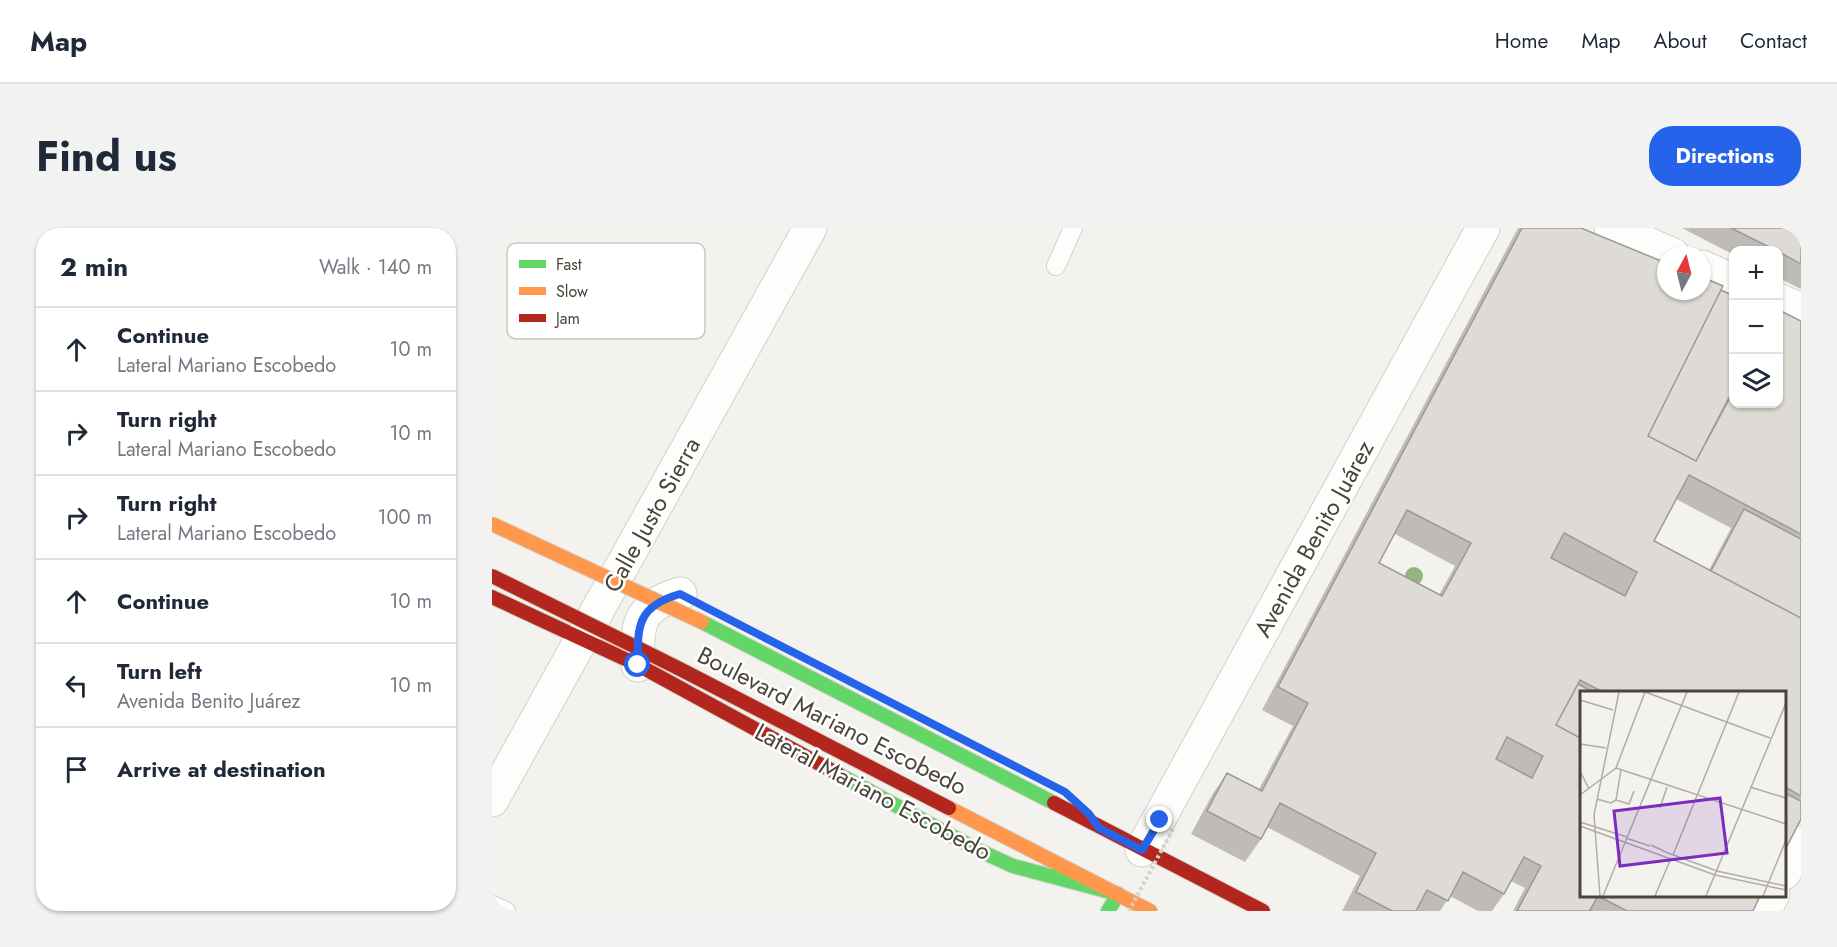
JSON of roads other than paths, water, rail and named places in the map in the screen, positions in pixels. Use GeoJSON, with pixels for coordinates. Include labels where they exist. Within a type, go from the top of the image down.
{"type":"FeatureCollection","features":[{"type":"Feature","properties":{"kind":"main road","name":"Boulevard Mariano Escobedo"},"geometry":{"type":"LineString","coordinates":[[492,524],[702,622],[1263,911]]}},
{"type":"Feature","properties":{"kind":"main road","name":"Boulevard Mariano Escobedo"},"geometry":{"type":"LineString","coordinates":[[492,576],[676,667],[1150,911]]}},
{"type":"Feature","properties":{"kind":"main road","name":"Lateral Mariano Escobedo"},"geometry":{"type":"LineString","coordinates":[[492,597],[638,665],[976,849],[1013,866],[1119,894]]}},
{"type":"Feature","properties":{"kind":"main road"},"geometry":{"type":"LineString","coordinates":[[1108,911],[1119,894]]}},
{"type":"Feature","properties":{"kind":"street","name":"Calle Justo Sierra"},"geometry":{"type":"LineString","coordinates":[[492,800],[622,570],[810,228]]}},
{"type":"Feature","properties":{"kind":"street","name":"Avenida Benito Juárez"},"geometry":{"type":"LineString","coordinates":[[1142,850],[1483,228]]}},
{"type":"Feature","properties":{"kind":"street"},"geometry":{"type":"LineString","coordinates":[[1611,228],[1657,248]]}},
{"type":"Feature","properties":{"kind":"street"},"geometry":{"type":"LineString","coordinates":[[1711,271],[1729,279]]}},
{"type":"Feature","properties":{"kind":"street"},"geometry":{"type":"LineString","coordinates":[[1783,302],[1801,310]]}},
{"type":"Feature","properties":{"kind":"street"},"geometry":{"type":"LineString","coordinates":[[492,509],[622,570],[680,594],[1065,792],[1089,814],[1099,828]]}},
{"type":"Feature","properties":{"kind":"street"},"geometry":{"type":"LineString","coordinates":[[638,665],[637,641],[642,618],[650,607],[662,599],[680,594]]}},
{"type":"Feature","properties":{"kind":"street"},"geometry":{"type":"LineString","coordinates":[[1786,871],[1801,843]]}},
{"type":"Feature","properties":{"kind":"street"},"geometry":{"type":"LineString","coordinates":[[1764,911],[1772,896]]}},
{"type":"Feature","properties":{"kind":"lane"},"geometry":{"type":"LineString","coordinates":[[1056,266],[1073,228]]}},
{"type":"Feature","properties":{"kind":"lane"},"geometry":{"type":"LineString","coordinates":[[492,905],[506,911]]}}]}
